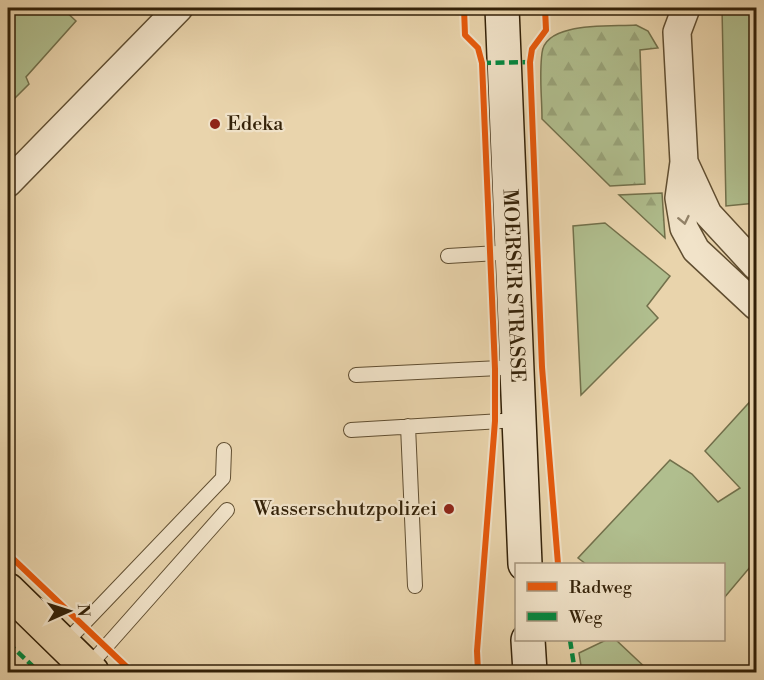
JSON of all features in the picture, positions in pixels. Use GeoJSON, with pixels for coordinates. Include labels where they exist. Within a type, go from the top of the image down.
{"type":"FeatureCollection","features":[{"type":"Feature","properties":{"kind":"main road","name":"MOERSER STRASSE"},"geometry":{"type":"LineString","coordinates":[[501,8],[525,563]]}},
{"type":"Feature","properties":{"kind":"main road"},"geometry":{"type":"LineString","coordinates":[[8,590],[89,670]]}},
{"type":"Feature","properties":{"kind":"main road"},"geometry":{"type":"LineString","coordinates":[[528,641],[530,672]]}},
{"type":"Feature","properties":{"kind":"street"},"geometry":{"type":"LineString","coordinates":[[8,183],[179,8]]}},
{"type":"Feature","properties":{"kind":"street"},"geometry":{"type":"LineString","coordinates":[[686,8],[677,32],[684,162],[679,198],[684,228],[696,250],[756,306]]}},
{"type":"Feature","properties":{"kind":"street"},"geometry":{"type":"LineString","coordinates":[[684,162],[708,214],[756,266]]}},
{"type":"Feature","properties":{"kind":"lane"},"geometry":{"type":"LineString","coordinates":[[448,256],[513,252]]}},
{"type":"Feature","properties":{"kind":"lane"},"geometry":{"type":"LineString","coordinates":[[356,375],[518,368]]}},
{"type":"Feature","properties":{"kind":"lane"},"geometry":{"type":"LineString","coordinates":[[351,430],[520,420]]}},
{"type":"Feature","properties":{"kind":"lane"},"geometry":{"type":"LineString","coordinates":[[408,426],[415,586]]}},
{"type":"Feature","properties":{"kind":"lane"},"geometry":{"type":"LineString","coordinates":[[63,645],[223,478],[224,450]]}},
{"type":"Feature","properties":{"kind":"lane"},"geometry":{"type":"LineString","coordinates":[[89,670],[227,510]]}},
{"type":"Feature","properties":{"kind":"green space"},"geometry":{"type":"Polygon","coordinates":[[[16,8],[62,8],[76,21],[26,77],[29,84],[8,105],[8,16],[16,8]]]}},
{"type":"Feature","properties":{"kind":"green space"},"geometry":{"type":"Polygon","coordinates":[[[722,8],[756,8],[756,203],[726,206],[722,8]]]}},
{"type":"Feature","properties":{"kind":"green space"},"geometry":{"type":"Polygon","coordinates":[[[636,25],[648,31],[658,48],[640,50],[645,184],[610,186],[542,119],[542,53],[546,43],[554,35],[566,31],[596,26],[636,25]]]}},
{"type":"Feature","properties":{"kind":"green space"},"geometry":{"type":"Polygon","coordinates":[[[662,193],[665,238],[619,195],[662,193]]]}},
{"type":"Feature","properties":{"kind":"green space"},"geometry":{"type":"Polygon","coordinates":[[[605,223],[670,276],[647,306],[658,318],[581,395],[573,226],[605,223]]]}},
{"type":"Feature","properties":{"kind":"green space"},"geometry":{"type":"Polygon","coordinates":[[[756,395],[756,560],[725,597],[725,563],[585,563],[578,558],[670,460],[692,474],[718,502],[740,488],[705,451],[756,395]]]}},
{"type":"Feature","properties":{"kind":"green space"},"geometry":{"type":"Polygon","coordinates":[[[604,641],[617,641],[650,672],[582,672],[579,653],[604,641]]]}},
{"type":"Feature","properties":{"kind":"marked path"},"geometry":{"type":"LineString","coordinates":[[482,63],[530,62]]}},
{"type":"Feature","properties":{"kind":"marked path"},"geometry":{"type":"LineString","coordinates":[[570,641],[575,672]]}},
{"type":"Feature","properties":{"kind":"marked path"},"geometry":{"type":"LineString","coordinates":[[8,643],[39,672]]}},
{"type":"Feature","properties":{"kind":"cycle path"},"geometry":{"type":"LineString","coordinates":[[464,8],[465,35],[478,48],[482,63],[495,369],[495,421],[477,651],[478,672]]}},
{"type":"Feature","properties":{"kind":"cycle path"},"geometry":{"type":"LineString","coordinates":[[545,8],[546,30],[532,49],[530,62],[542,367],[558,563]]}},
{"type":"Feature","properties":{"kind":"cycle path"},"geometry":{"type":"LineString","coordinates":[[8,554],[132,672]]}},
{"type":"Feature","properties":{"kind":"place","name":"Edeka"},"geometry":{"type":"Point","coordinates":[215,124]}},
{"type":"Feature","properties":{"kind":"place","name":"Wasserschutzpolizei"},"geometry":{"type":"Point","coordinates":[449,509]}}]}
